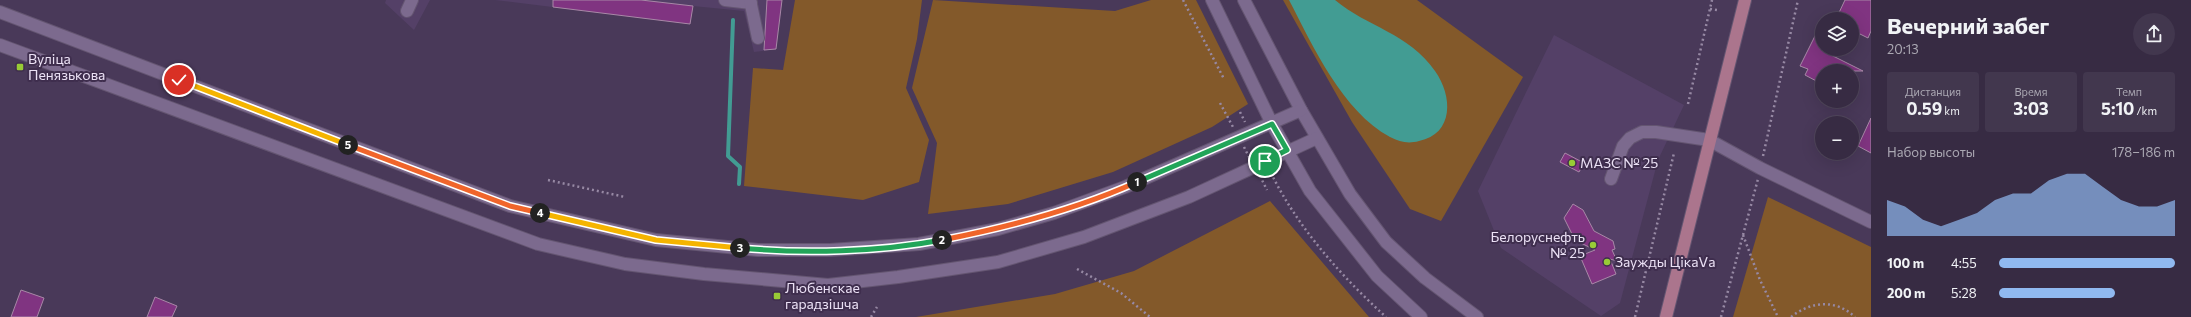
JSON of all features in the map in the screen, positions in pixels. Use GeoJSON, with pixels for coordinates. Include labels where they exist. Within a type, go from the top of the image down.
{"type":"FeatureCollection","features":[{"type":"Feature","properties":{"kind":"main road"},"geometry":{"type":"LineString","coordinates":[[1666,317],[1745,0]]}},
{"type":"Feature","properties":{"kind":"street"},"geometry":{"type":"LineString","coordinates":[[407,11],[412,0]]}},
{"type":"Feature","properties":{"kind":"street"},"geometry":{"type":"LineString","coordinates":[[725,0],[750,1],[758,38]]}},
{"type":"Feature","properties":{"kind":"street"},"geometry":{"type":"LineString","coordinates":[[1212,0],[1272,124],[1310,191],[1346,239],[1377,276],[1421,317]]}},
{"type":"Feature","properties":{"kind":"street"},"geometry":{"type":"LineString","coordinates":[[1244,0],[1301,110],[1350,194],[1386,242],[1425,278],[1477,317]]}},
{"type":"Feature","properties":{"kind":"street"},"geometry":{"type":"LineString","coordinates":[[0,12],[510,206],[656,240],[758,250],[830,250],[919,244],[998,229],[1054,213],[1125,187],[1272,124],[1301,110]]}},
{"type":"Feature","properties":{"kind":"street"},"geometry":{"type":"LineString","coordinates":[[0,45],[538,244],[625,264],[704,274],[828,285],[998,262],[1084,237],[1189,197],[1287,150],[1317,138]]}},
{"type":"Feature","properties":{"kind":"street"},"geometry":{"type":"LineString","coordinates":[[1610,179],[1623,146],[1630,138],[1642,132],[1656,132],[1709,140],[1760,168],[1871,222]]}},
{"type":"Feature","properties":{"kind":"path"},"geometry":{"type":"LineString","coordinates":[[1183,0],[1224,80]]}},
{"type":"Feature","properties":{"kind":"path"},"geometry":{"type":"LineString","coordinates":[[1688,104],[1712,0]]}},
{"type":"Feature","properties":{"kind":"path"},"geometry":{"type":"LineString","coordinates":[[1762,161],[1798,0]]}},
{"type":"Feature","properties":{"kind":"path"},"geometry":{"type":"LineString","coordinates":[[1710,9],[1717,10]]}},
{"type":"Feature","properties":{"kind":"path"},"geometry":{"type":"LineString","coordinates":[[1220,103],[1233,127]]}},
{"type":"Feature","properties":{"kind":"path"},"geometry":{"type":"LineString","coordinates":[[1244,147],[1249,157]]}},
{"type":"Feature","properties":{"kind":"path"},"geometry":{"type":"LineString","coordinates":[[1635,317],[1674,153]]}},
{"type":"Feature","properties":{"kind":"path"},"geometry":{"type":"LineString","coordinates":[[1269,169],[1277,185],[1326,254],[1369,302],[1386,317]]}},
{"type":"Feature","properties":{"kind":"path"},"geometry":{"type":"LineString","coordinates":[[1259,174],[1268,190]]}},
{"type":"Feature","properties":{"kind":"path"},"geometry":{"type":"LineString","coordinates":[[1721,317],[1759,175]]}},
{"type":"Feature","properties":{"kind":"path"},"geometry":{"type":"LineString","coordinates":[[548,180],[625,197]]}},
{"type":"Feature","properties":{"kind":"path"},"geometry":{"type":"LineString","coordinates":[[1743,234],[1760,280],[1778,317]]}},
{"type":"Feature","properties":{"kind":"path"},"geometry":{"type":"LineString","coordinates":[[1077,269],[1121,293],[1150,317]]}},
{"type":"Feature","properties":{"kind":"path"},"geometry":{"type":"LineString","coordinates":[[1791,317],[1805,308],[1822,304],[1834,305],[1844,309],[1855,317]]}},
{"type":"Feature","properties":{"kind":"path"},"geometry":{"type":"LineString","coordinates":[[871,317],[877,307]]}},
{"type":"Feature","properties":{"kind":"shaded area"},"geometry":{"type":"Polygon","coordinates":[[[386,0],[430,0],[414,30],[385,3],[386,0]]]}},
{"type":"Feature","properties":{"kind":"shaded area"},"geometry":{"type":"Polygon","coordinates":[[[495,0],[782,0],[776,49],[754,52],[744,11],[693,6],[690,24],[495,0]]]}},
{"type":"Feature","properties":{"kind":"shaded area"},"geometry":{"type":"Polygon","coordinates":[[[795,0],[922,0],[917,39],[906,88],[929,140],[919,182],[863,200],[744,186],[753,68],[783,70],[795,0]]]}},
{"type":"Feature","properties":{"kind":"shaded area"},"geometry":{"type":"Polygon","coordinates":[[[933,0],[1115,11],[1151,0],[1196,0],[1248,104],[1212,127],[1113,172],[1008,204],[928,214],[937,143],[912,88],[933,0]]]}},
{"type":"Feature","properties":{"kind":"shaded area"},"geometry":{"type":"Polygon","coordinates":[[[1283,0],[1417,0],[1523,77],[1441,221],[1410,209],[1352,122],[1283,0]]]}},
{"type":"Feature","properties":{"kind":"shaded area"},"geometry":{"type":"Polygon","coordinates":[[[1289,0],[1335,0],[1360,17],[1400,39],[1425,58],[1441,81],[1447,102],[1447,113],[1439,131],[1430,137],[1419,141],[1408,142],[1390,137],[1373,126],[1357,111],[1330,76],[1289,0]]]}},
{"type":"Feature","properties":{"kind":"shaded area"},"geometry":{"type":"Polygon","coordinates":[[[1554,35],[1684,105],[1658,160],[1620,303],[1601,316],[1501,248],[1478,191],[1554,35]]]}},
{"type":"Feature","properties":{"kind":"shaded area"},"geometry":{"type":"Polygon","coordinates":[[[1768,197],[1871,247],[1871,317],[1733,317],[1768,197]]]}},
{"type":"Feature","properties":{"kind":"shaded area"},"geometry":{"type":"Polygon","coordinates":[[[1270,201],[1369,317],[916,317],[1055,294],[1134,271],[1270,201]]]}},
{"type":"Feature","properties":{"kind":"building"},"geometry":{"type":"Polygon","coordinates":[[[553,0],[641,0],[693,6],[690,24],[553,7],[553,0]]]}},
{"type":"Feature","properties":{"kind":"building"},"geometry":{"type":"Polygon","coordinates":[[[767,0],[782,0],[776,49],[764,50],[767,0]]]}},
{"type":"Feature","properties":{"kind":"building"},"geometry":{"type":"Polygon","coordinates":[[[1845,0],[1871,0],[1871,31],[1868,38],[1859,34],[1859,12],[1839,12],[1845,0]]]}},
{"type":"Feature","properties":{"kind":"building"},"geometry":{"type":"Polygon","coordinates":[[[1815,36],[1815,56],[1833,56],[1849,64],[1815,64],[1815,80],[1805,75],[1808,69],[1800,66],[1815,36]]]}},
{"type":"Feature","properties":{"kind":"building"},"geometry":{"type":"Polygon","coordinates":[[[1871,118],[1871,153],[1859,147],[1871,118]]]}},
{"type":"Feature","properties":{"kind":"building","name":"МАЗС № 25"},"geometry":{"type":"Polygon","coordinates":[[[1565,153],[1584,163],[1579,172],[1560,162],[1565,153]]]}},
{"type":"Feature","properties":{"kind":"building"},"geometry":{"type":"Polygon","coordinates":[[[1573,204],[1583,210],[1594,231],[1613,241],[1615,249],[1612,250],[1617,261],[1610,259],[1616,274],[1592,284],[1580,256],[1595,250],[1575,240],[1564,218],[1573,204]]]}},
{"type":"Feature","properties":{"kind":"building"},"geometry":{"type":"Polygon","coordinates":[[[21,290],[44,298],[37,317],[11,317],[21,290]]]}},
{"type":"Feature","properties":{"kind":"building"},"geometry":{"type":"Polygon","coordinates":[[[155,297],[177,306],[172,317],[147,317],[155,297]]]}},
{"type":"Feature","properties":{"kind":"waterway"},"geometry":{"type":"LineString","coordinates":[[733,20],[728,156],[740,167],[739,184]]}},
{"type":"Feature","properties":{"kind":"place","name":"Вуліца Пенязькова"},"geometry":{"type":"Point","coordinates":[20,67]}},
{"type":"Feature","properties":{"kind":"place","name":"МАЗС № 25"},"geometry":{"type":"Point","coordinates":[1572,163]}},
{"type":"Feature","properties":{"kind":"place","name":"Белоруснефть № 25"},"geometry":{"type":"Point","coordinates":[1593,245]}},
{"type":"Feature","properties":{"kind":"place","name":"Заужды ЦікаVа"},"geometry":{"type":"Point","coordinates":[1607,262]}},
{"type":"Feature","properties":{"kind":"place","name":"Любенскае гарадзішча"},"geometry":{"type":"Point","coordinates":[777,296]}},
{"type":"Feature","properties":{"kind":"route"},"geometry":{"type":"LineString","coordinates":[[179,80],[510,206],[656,240],[758,250],[830,250],[919,244],[998,229],[1054,213],[1125,187],[1208,150],[1272,124],[1287,150],[1265,161]]}}]}
